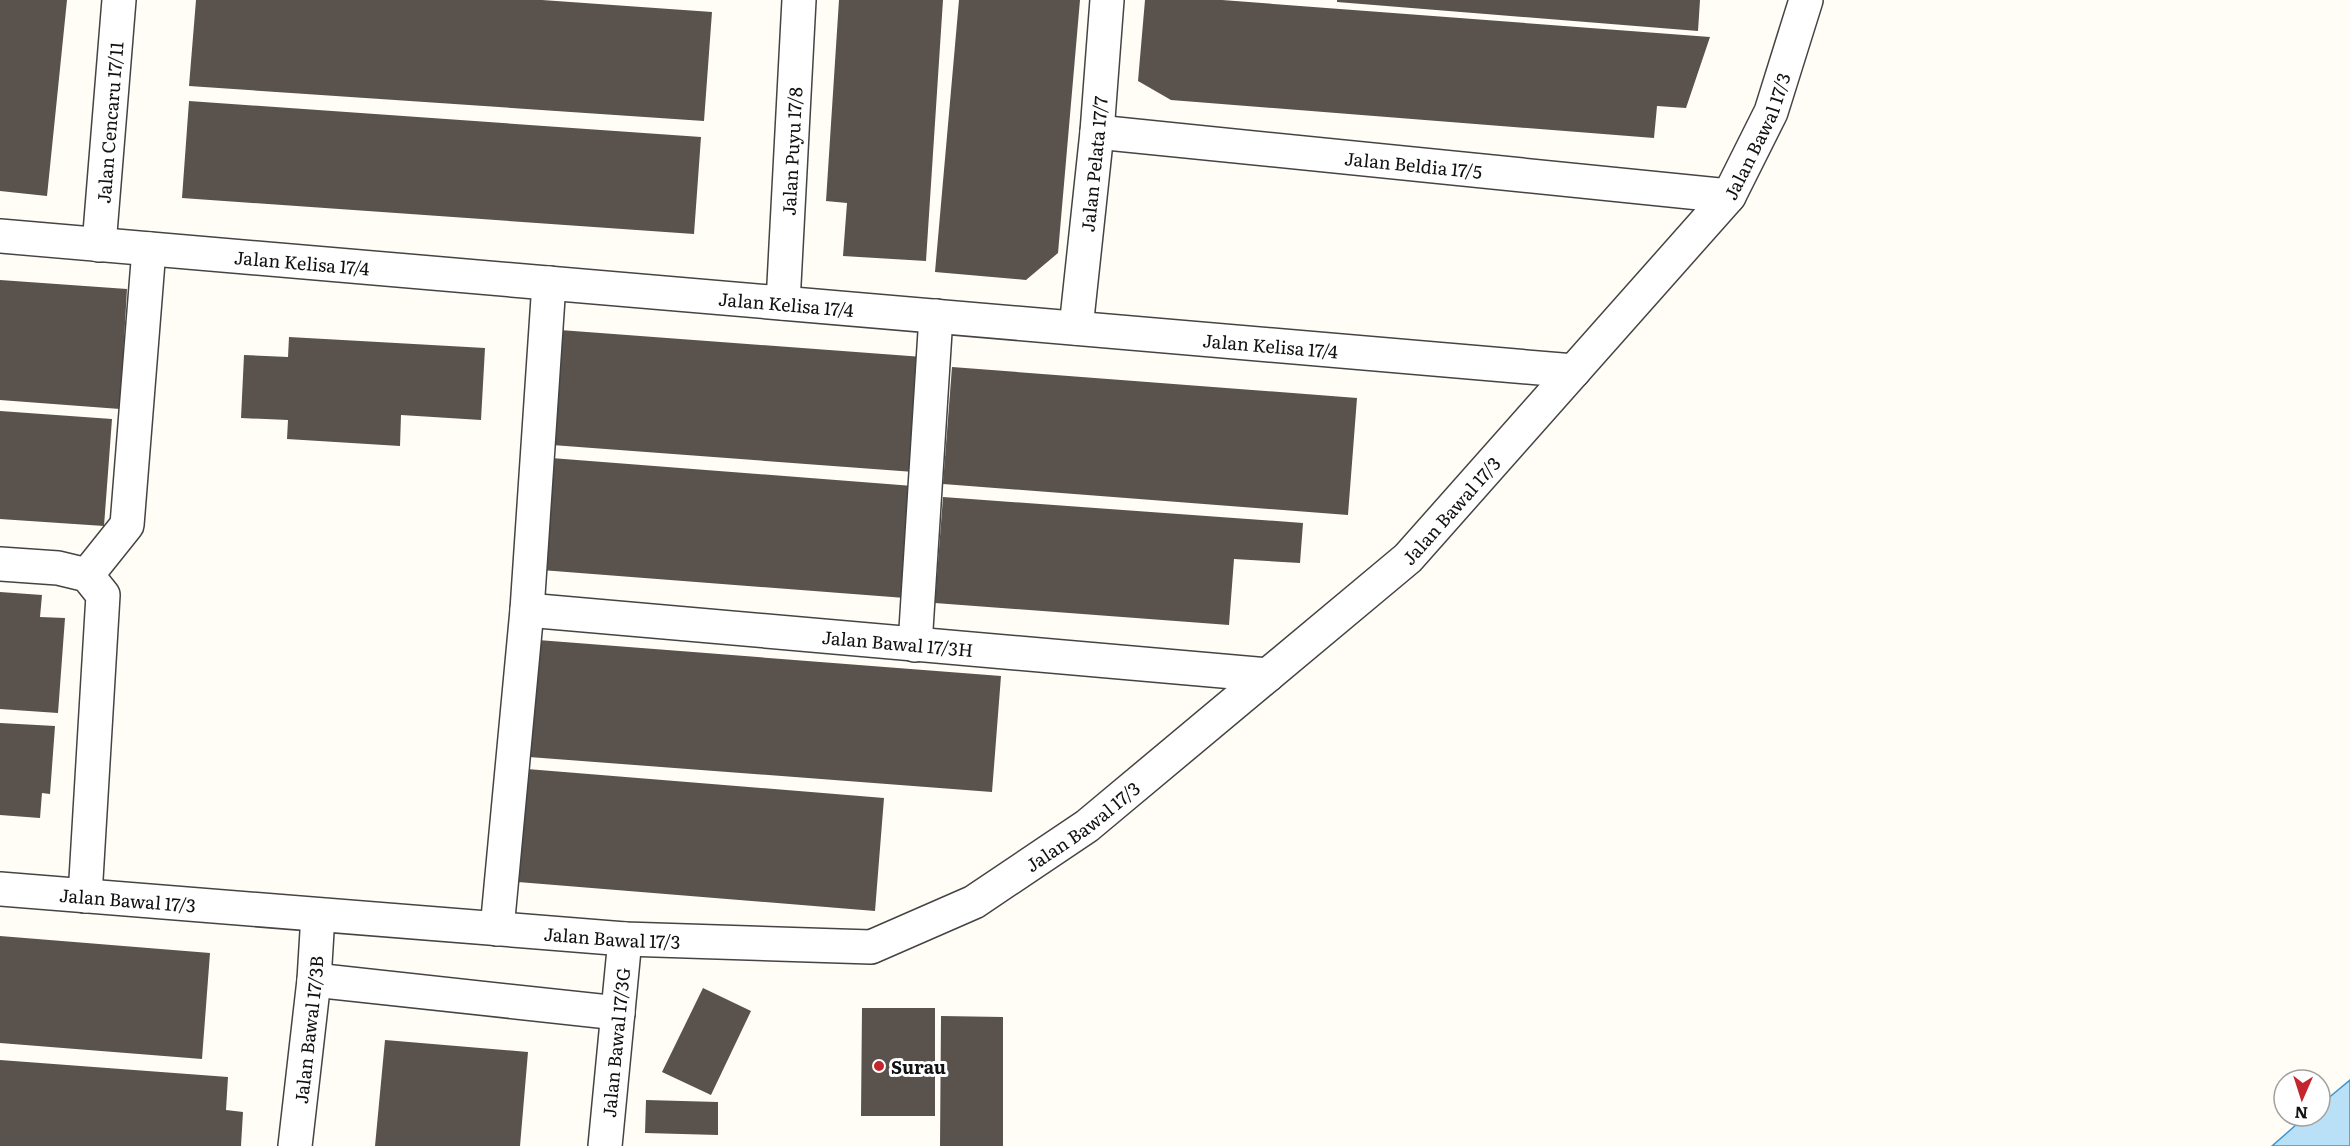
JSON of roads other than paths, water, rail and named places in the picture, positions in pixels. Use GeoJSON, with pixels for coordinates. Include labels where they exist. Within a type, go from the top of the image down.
{"type":"FeatureCollection","features":[{"type":"Feature","properties":{"kind":"street","name":"Jalan Cencaru 17/11"},"geometry":{"type":"LineString","coordinates":[[99,245],[119,0]]}},
{"type":"Feature","properties":{"kind":"street","name":"Jalan Puyu 17/8"},"geometry":{"type":"LineString","coordinates":[[783,303],[799,0]]}},
{"type":"Feature","properties":{"kind":"street","name":"Jalan Pelata 17/7"},"geometry":{"type":"LineString","coordinates":[[1076,328],[1097,132],[1107,0]]}},
{"type":"Feature","properties":{"kind":"street","name":"Jalan Bawal 17/3"},"geometry":{"type":"LineString","coordinates":[[0,889],[625,939],[872,947],[975,902],[1077,832],[1408,558],[1729,196],[1771,112],[1806,0]]}},
{"type":"Feature","properties":{"kind":"street","name":"Jalan Beldia 17/5"},"geometry":{"type":"LineString","coordinates":[[1097,132],[1729,196]]}},
{"type":"Feature","properties":{"kind":"street","name":"Jalan Kelisa 17/4"},"geometry":{"type":"LineString","coordinates":[[0,236],[1574,371]]}},
{"type":"Feature","properties":{"kind":"street"},"geometry":{"type":"LineString","coordinates":[[87,575],[127,525],[149,249]]}},
{"type":"Feature","properties":{"kind":"street"},"geometry":{"type":"LineString","coordinates":[[497,929],[526,610],[549,283]]}},
{"type":"Feature","properties":{"kind":"street"},"geometry":{"type":"LineString","coordinates":[[915,645],[936,316]]}},
{"type":"Feature","properties":{"kind":"street"},"geometry":{"type":"LineString","coordinates":[[0,564],[58,568],[87,575],[103,595],[85,896]]}},
{"type":"Feature","properties":{"kind":"street","name":"Jalan Bawal 17/3H"},"geometry":{"type":"LineString","coordinates":[[526,610],[1268,675]]}},
{"type":"Feature","properties":{"kind":"street","name":"Jalan Bawal 17/3B"},"geometry":{"type":"LineString","coordinates":[[295,1146],[315,980],[318,915]]}},
{"type":"Feature","properties":{"kind":"street","name":"Jalan Bawal 17/3G"},"geometry":{"type":"LineString","coordinates":[[604,1146],[625,939]]}},
{"type":"Feature","properties":{"kind":"street"},"geometry":{"type":"LineString","coordinates":[[315,980],[618,1013]]}},
{"type":"Feature","properties":{"kind":"water"},"geometry":{"type":"Polygon","coordinates":[[[2350,1080],[2350,1146],[2272,1146],[2292,1128],[2332,1128],[2332,1095],[2350,1080]]]}},
{"type":"Feature","properties":{"kind":"place","name":"Surau"},"geometry":{"type":"Point","coordinates":[879,1066]}}]}
